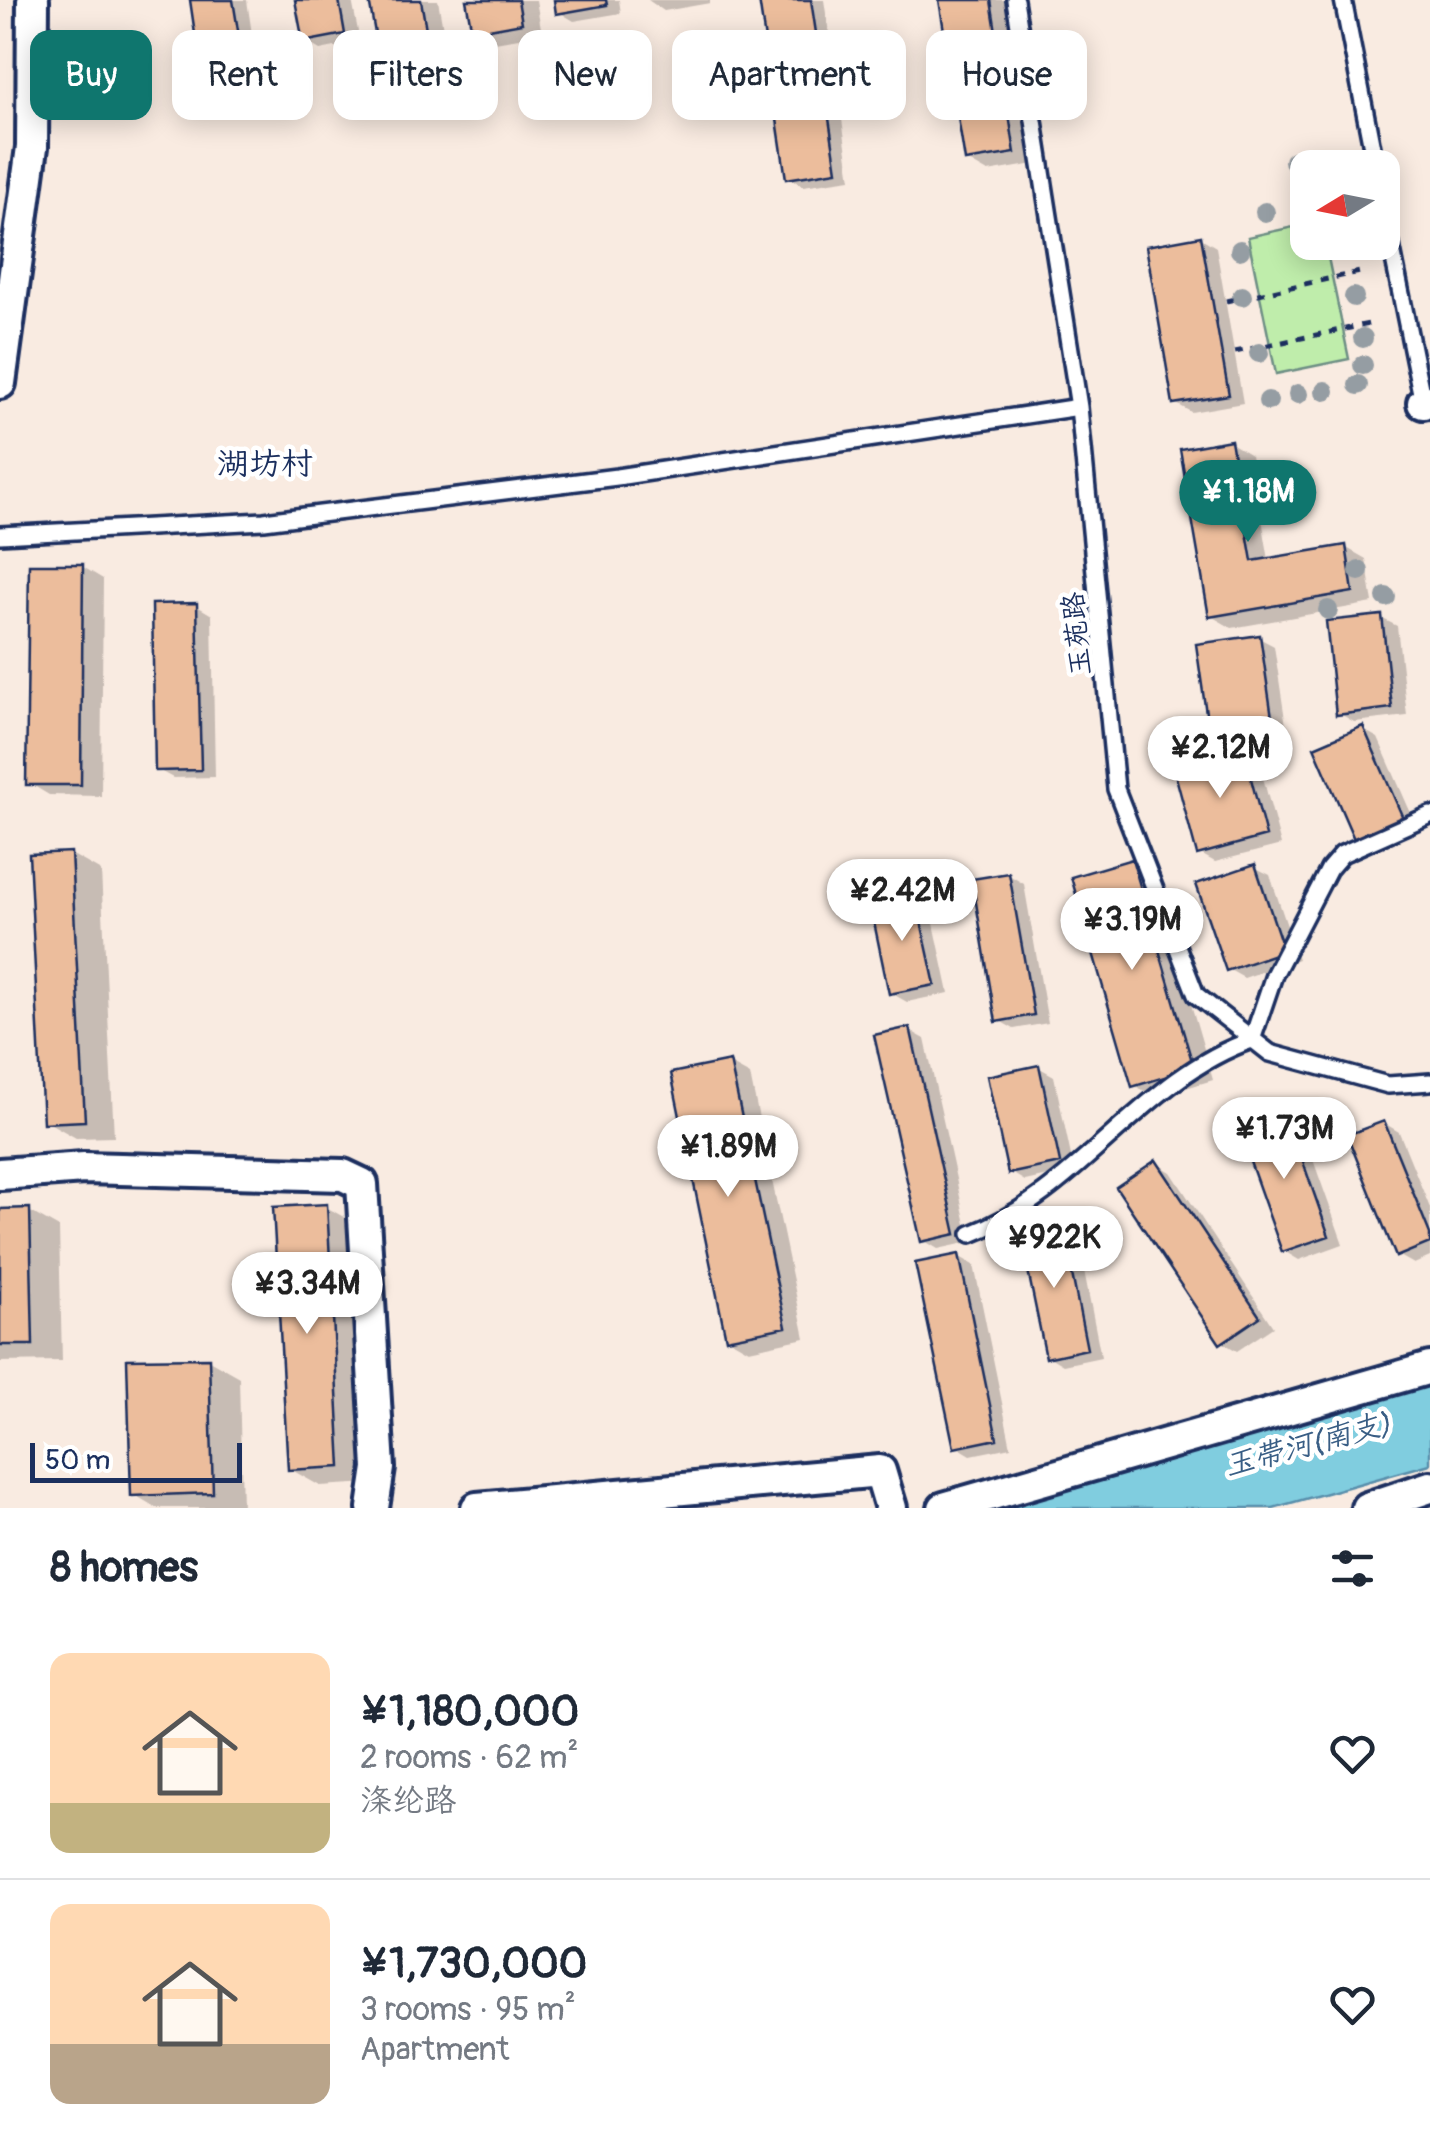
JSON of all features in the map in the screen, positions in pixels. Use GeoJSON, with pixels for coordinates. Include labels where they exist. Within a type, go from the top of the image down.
{"type":"FeatureCollection","features":[{"type":"Feature","properties":{"kind":"street"},"geometry":{"type":"LineString","coordinates":[[0,384],[32,147],[32,0]]}},
{"type":"Feature","properties":{"kind":"street"},"geometry":{"type":"LineString","coordinates":[[0,1174],[84,1168],[344,1174],[362,1184],[379,1468],[373,1508]]}},
{"type":"Feature","properties":{"kind":"street"},"geometry":{"type":"LineString","coordinates":[[944,1508],[1430,1368]]}},
{"type":"Feature","properties":{"kind":"street"},"geometry":{"type":"LineString","coordinates":[[477,1508],[880,1471],[896,1504]]}},
{"type":"Feature","properties":{"kind":"street"},"geometry":{"type":"LineString","coordinates":[[1368,1508],[1430,1487]]}},
{"type":"Feature","properties":{"kind":"lane","name":"玉苑路"},"geometry":{"type":"LineString","coordinates":[[1015,0],[1080,407],[1116,789],[1196,995],[1270,1054],[1388,1085],[1430,1082]]}},
{"type":"Feature","properties":{"kind":"lane"},"geometry":{"type":"LineString","coordinates":[[1343,0],[1372,150]]}},
{"type":"Feature","properties":{"kind":"lane"},"geometry":{"type":"LineString","coordinates":[[1395,260],[1426,402]]}},
{"type":"Feature","properties":{"kind":"lane"},"geometry":{"type":"LineString","coordinates":[[0,535],[264,521],[616,477],[1080,407]]}},
{"type":"Feature","properties":{"kind":"lane"},"geometry":{"type":"LineString","coordinates":[[971,1234],[1020,1211],[1113,1138],[1158,1094],[1219,1051],[1252,1040],[1274,975],[1329,869],[1342,854],[1430,815]]}},
{"type":"Feature","properties":{"kind":"path"},"geometry":{"type":"LineString","coordinates":[[1226,301],[1360,272]]}},
{"type":"Feature","properties":{"kind":"path"},"geometry":{"type":"LineString","coordinates":[[1234,352],[1369,324]]}},
{"type":"Feature","properties":{"kind":"green space"},"geometry":{"type":"Polygon","coordinates":[[[1290,228],[1290,260],[1329,260],[1349,359],[1276,374],[1248,237],[1290,228]]]}},
{"type":"Feature","properties":{"kind":"water","name":"玉带河(南支)"},"geometry":{"type":"Polygon","coordinates":[[[1430,1374],[1430,1464],[1273,1508],[987,1508],[1430,1374]]]}},
{"type":"Feature","properties":{"kind":"building"},"geometry":{"type":"Polygon","coordinates":[[[190,0],[233,0],[238,30],[194,30],[190,0]]]}},
{"type":"Feature","properties":{"kind":"building"},"geometry":{"type":"Polygon","coordinates":[[[295,0],[339,0],[344,30],[333,30],[333,36],[313,40],[313,30],[301,30],[295,0]]]}},
{"type":"Feature","properties":{"kind":"building"},"geometry":{"type":"Polygon","coordinates":[[[369,0],[421,0],[426,30],[374,30],[369,0]]]}},
{"type":"Feature","properties":{"kind":"building"},"geometry":{"type":"Polygon","coordinates":[[[466,0],[518,0],[522,23],[472,30],[466,0]]]}},
{"type":"Feature","properties":{"kind":"building"},"geometry":{"type":"Polygon","coordinates":[[[554,0],[606,0],[607,5],[556,14],[554,0]]]}},
{"type":"Feature","properties":{"kind":"building"},"geometry":{"type":"Polygon","coordinates":[[[759,0],[811,0],[816,30],[764,30],[759,0]]]}},
{"type":"Feature","properties":{"kind":"building"},"geometry":{"type":"Polygon","coordinates":[[[939,0],[991,0],[996,30],[944,30],[939,0]]]}},
{"type":"Feature","properties":{"kind":"building"},"geometry":{"type":"Polygon","coordinates":[[[777,120],[829,120],[837,171],[786,179],[777,120]]]}},
{"type":"Feature","properties":{"kind":"building"},"geometry":{"type":"Polygon","coordinates":[[[958,120],[1010,120],[1015,153],[965,161],[958,120]]]}},
{"type":"Feature","properties":{"kind":"building"},"geometry":{"type":"Polygon","coordinates":[[[1201,236],[1229,395],[1173,404],[1146,246],[1201,236]]]}},
{"type":"Feature","properties":{"kind":"building"},"geometry":{"type":"Polygon","coordinates":[[[1231,440],[1252,561],[1346,545],[1353,592],[1209,617],[1180,449],[1231,440]]]}},
{"type":"Feature","properties":{"kind":"building"},"geometry":{"type":"Polygon","coordinates":[[[29,564],[83,564],[81,785],[26,785],[29,564]]]}},
{"type":"Feature","properties":{"kind":"building"},"geometry":{"type":"Polygon","coordinates":[[[197,603],[201,770],[155,771],[152,604],[197,603]]]}},
{"type":"Feature","properties":{"kind":"building"},"geometry":{"type":"Polygon","coordinates":[[[1382,615],[1392,708],[1336,715],[1326,621],[1382,615]]]}},
{"type":"Feature","properties":{"kind":"building"},"geometry":{"type":"Polygon","coordinates":[[[1260,635],[1274,731],[1210,741],[1196,644],[1260,635]]]}},
{"type":"Feature","properties":{"kind":"building"},"geometry":{"type":"Polygon","coordinates":[[[1363,726],[1403,818],[1354,839],[1314,747],[1363,726]]]}},
{"type":"Feature","properties":{"kind":"building"},"geometry":{"type":"Polygon","coordinates":[[[1243,748],[1266,836],[1197,855],[1173,766],[1243,748]]]}},
{"type":"Feature","properties":{"kind":"building"},"geometry":{"type":"Polygon","coordinates":[[[71,852],[85,1121],[43,1123],[29,854],[71,852]]]}},
{"type":"Feature","properties":{"kind":"building"},"geometry":{"type":"Polygon","coordinates":[[[1132,859],[1194,1068],[1132,1087],[1071,877],[1132,859]]]}},
{"type":"Feature","properties":{"kind":"building"},"geometry":{"type":"Polygon","coordinates":[[[1255,864],[1284,951],[1226,971],[1196,884],[1255,864]]]}},
{"type":"Feature","properties":{"kind":"building"},"geometry":{"type":"Polygon","coordinates":[[[1009,873],[1034,1015],[996,1022],[972,879],[1009,873]]]}},
{"type":"Feature","properties":{"kind":"building"},"geometry":{"type":"Polygon","coordinates":[[[915,894],[935,985],[889,994],[870,903],[915,894]]]}},
{"type":"Feature","properties":{"kind":"building"},"geometry":{"type":"Polygon","coordinates":[[[910,1027],[956,1234],[921,1242],[874,1035],[910,1027]]]}},
{"type":"Feature","properties":{"kind":"building"},"geometry":{"type":"Polygon","coordinates":[[[730,1061],[786,1327],[726,1339],[671,1073],[730,1061]]]}},
{"type":"Feature","properties":{"kind":"building"},"geometry":{"type":"Polygon","coordinates":[[[1039,1065],[1060,1163],[1008,1174],[987,1076],[1039,1065]]]}},
{"type":"Feature","properties":{"kind":"building"},"geometry":{"type":"Polygon","coordinates":[[[1285,1111],[1329,1236],[1282,1252],[1238,1128],[1285,1111]]]}},
{"type":"Feature","properties":{"kind":"building"},"geometry":{"type":"Polygon","coordinates":[[[1384,1121],[1430,1234],[1430,1243],[1396,1257],[1347,1135],[1384,1121]]]}},
{"type":"Feature","properties":{"kind":"building"},"geometry":{"type":"Polygon","coordinates":[[[1156,1160],[1260,1317],[1220,1344],[1116,1187],[1156,1160]]]}},
{"type":"Feature","properties":{"kind":"building"},"geometry":{"type":"Polygon","coordinates":[[[327,1204],[341,1467],[288,1470],[273,1207],[327,1204]]]}},
{"type":"Feature","properties":{"kind":"building"},"geometry":{"type":"Polygon","coordinates":[[[30,1208],[33,1345],[0,1345],[0,1209],[30,1208]]]}},
{"type":"Feature","properties":{"kind":"building"},"geometry":{"type":"Polygon","coordinates":[[[1062,1224],[1087,1349],[1046,1358],[1020,1232],[1062,1224]]]}},
{"type":"Feature","properties":{"kind":"building"},"geometry":{"type":"Polygon","coordinates":[[[959,1254],[997,1439],[954,1448],[915,1263],[959,1254]]]}},
{"type":"Feature","properties":{"kind":"building"},"geometry":{"type":"Polygon","coordinates":[[[209,1358],[213,1493],[131,1496],[127,1359],[209,1358]]]}},
{"type":"Feature","properties":{"kind":"district","name":"湖坊村"},"geometry":{"type":"Point","coordinates":[265,463]}}]}
